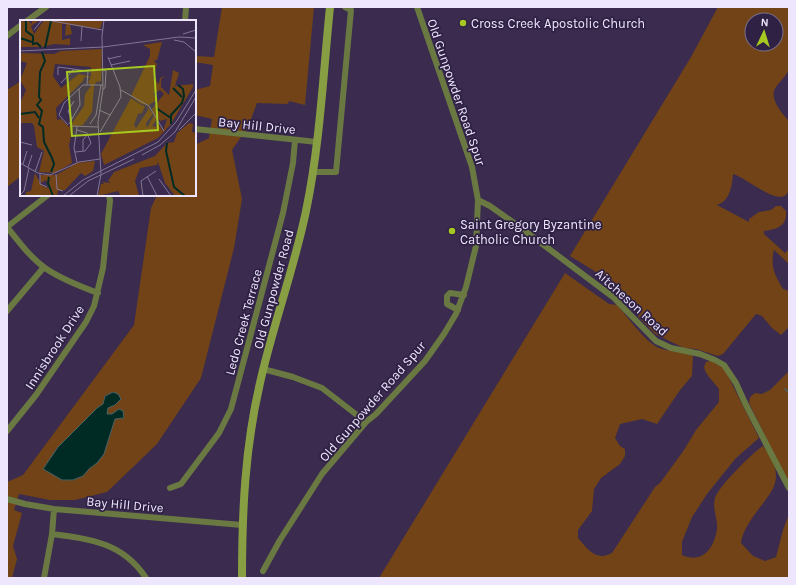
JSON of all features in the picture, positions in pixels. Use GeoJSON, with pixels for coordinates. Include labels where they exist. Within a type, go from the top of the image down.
{"type":"FeatureCollection","features":[{"type":"Feature","properties":{"kind":"main road","name":"Old Gunpowder Road"},"geometry":{"type":"LineString","coordinates":[[242,578],[242,525],[248,446],[263,369],[306,210],[313,172],[330,7]]}},
{"type":"Feature","properties":{"kind":"street"},"geometry":{"type":"LineString","coordinates":[[28,20],[46,7]]}},
{"type":"Feature","properties":{"kind":"street"},"geometry":{"type":"LineString","coordinates":[[185,20],[186,7]]}},
{"type":"Feature","properties":{"kind":"street"},"geometry":{"type":"LineString","coordinates":[[313,172],[336,172],[351,10],[345,7]]}},
{"type":"Feature","properties":{"kind":"street","name":"Old Gunpowder Road Spur"},"geometry":{"type":"LineString","coordinates":[[263,571],[280,540],[322,474],[366,422],[382,408],[426,361],[458,310],[474,260],[478,200],[472,167],[417,7]]}},
{"type":"Feature","properties":{"kind":"street"},"geometry":{"type":"LineString","coordinates":[[7,36],[20,27]]}},
{"type":"Feature","properties":{"kind":"street","name":"Bay Hill Drive"},"geometry":{"type":"LineString","coordinates":[[196,129],[316,142]]}},
{"type":"Feature","properties":{"kind":"street","name":"Ledo Creek Terrace"},"geometry":{"type":"LineString","coordinates":[[170,488],[181,484],[219,433],[231,408],[282,219],[290,181],[295,140]]}},
{"type":"Feature","properties":{"kind":"street"},"geometry":{"type":"LineString","coordinates":[[47,196],[7,227],[25,250],[44,267],[68,281],[98,293]]}},
{"type":"Feature","properties":{"kind":"street","name":"Innisbrook Drive"},"geometry":{"type":"LineString","coordinates":[[8,428],[36,395],[82,328],[94,306],[98,293],[104,253],[110,201],[109,196]]}},
{"type":"Feature","properties":{"kind":"street","name":"Aitcheson Road"},"geometry":{"type":"LineString","coordinates":[[478,200],[490,206],[524,229],[613,297],[656,341],[671,348],[708,356],[724,365],[736,383],[789,488]]}},
{"type":"Feature","properties":{"kind":"street"},"geometry":{"type":"LineString","coordinates":[[7,311],[44,267]]}},
{"type":"Feature","properties":{"kind":"street"},"geometry":{"type":"LineString","coordinates":[[458,310],[447,304],[447,296],[450,293],[464,294]]}},
{"type":"Feature","properties":{"kind":"street"},"geometry":{"type":"LineString","coordinates":[[263,369],[294,377],[322,388],[366,422]]}},
{"type":"Feature","properties":{"kind":"street","name":"Bay Hill Drive"},"geometry":{"type":"LineString","coordinates":[[7,499],[54,509],[242,525]]}},
{"type":"Feature","properties":{"kind":"street"},"geometry":{"type":"LineString","coordinates":[[44,578],[52,534],[54,509]]}},
{"type":"Feature","properties":{"kind":"street"},"geometry":{"type":"LineString","coordinates":[[52,534],[81,537],[106,544],[118,550],[141,571],[146,578]]}},
{"type":"Feature","properties":{"kind":"shaded area"},"geometry":{"type":"Polygon","coordinates":[[[222,7],[314,7],[305,105],[289,101],[288,104],[257,103],[248,127],[232,150],[242,199],[234,248],[201,378],[157,444],[107,492],[75,500],[50,500],[19,494],[14,510],[22,513],[13,546],[17,559],[12,578],[7,578],[7,482],[23,475],[134,325],[151,208],[157,196],[196,196],[196,144],[209,138],[212,119],[196,115],[196,90],[210,86],[213,65],[196,62],[196,56],[214,57],[222,7]]]}},
{"type":"Feature","properties":{"kind":"shaded area"},"geometry":{"type":"Polygon","coordinates":[[[718,7],[789,7],[789,69],[776,87],[774,96],[777,105],[789,121],[789,190],[786,195],[781,197],[775,196],[733,174],[728,197],[717,205],[749,222],[749,219],[759,212],[771,210],[776,206],[781,206],[786,211],[785,220],[781,226],[764,231],[764,234],[785,253],[789,249],[789,264],[774,250],[773,266],[783,289],[789,291],[789,327],[781,335],[772,328],[762,316],[756,314],[723,354],[718,356],[696,349],[684,348],[655,334],[622,299],[617,285],[570,256],[691,57],[718,7]]]}},
{"type":"Feature","properties":{"kind":"shaded area"},"geometry":{"type":"Polygon","coordinates":[[[20,82],[20,177],[7,187],[7,90],[20,82]]]}},
{"type":"Feature","properties":{"kind":"shaded area"},"geometry":{"type":"Polygon","coordinates":[[[565,273],[609,304],[617,305],[642,335],[653,345],[659,348],[693,356],[692,376],[680,390],[657,424],[642,419],[620,424],[615,438],[620,446],[625,449],[625,456],[620,464],[601,478],[594,489],[592,511],[578,530],[578,538],[588,550],[598,556],[612,553],[655,487],[660,483],[684,450],[696,430],[719,402],[719,389],[708,376],[704,367],[706,362],[711,361],[724,368],[759,438],[736,458],[707,494],[692,517],[682,542],[682,555],[695,558],[706,553],[710,548],[717,529],[714,502],[715,498],[736,470],[751,455],[763,446],[775,469],[776,478],[774,487],[746,528],[741,543],[753,556],[765,561],[776,557],[789,514],[789,578],[379,578],[565,273]]]}},
{"type":"Feature","properties":{"kind":"shaded area"},"geometry":{"type":"Polygon","coordinates":[[[789,371],[789,480],[787,480],[749,403],[750,397],[755,393],[762,394],[770,390],[789,371]]]}},
{"type":"Feature","properties":{"kind":"shaded area"},"geometry":{"type":"Polygon","coordinates":[[[113,392],[118,394],[121,399],[115,405],[108,408],[107,414],[112,414],[119,409],[123,411],[124,418],[115,419],[104,454],[97,463],[83,476],[73,480],[62,480],[43,469],[58,447],[97,408],[103,404],[105,396],[113,392]]]}},
{"type":"Feature","properties":{"kind":"waterway"},"geometry":{"type":"LineString","coordinates":[[785,389],[789,393]]}},
{"type":"Feature","properties":{"kind":"place","name":"Cross Creek Apostolic Church"},"geometry":{"type":"Point","coordinates":[463,23]}},
{"type":"Feature","properties":{"kind":"place","name":"Saint Gregory Byzantine Catholic Church"},"geometry":{"type":"Point","coordinates":[452,231]}}]}
